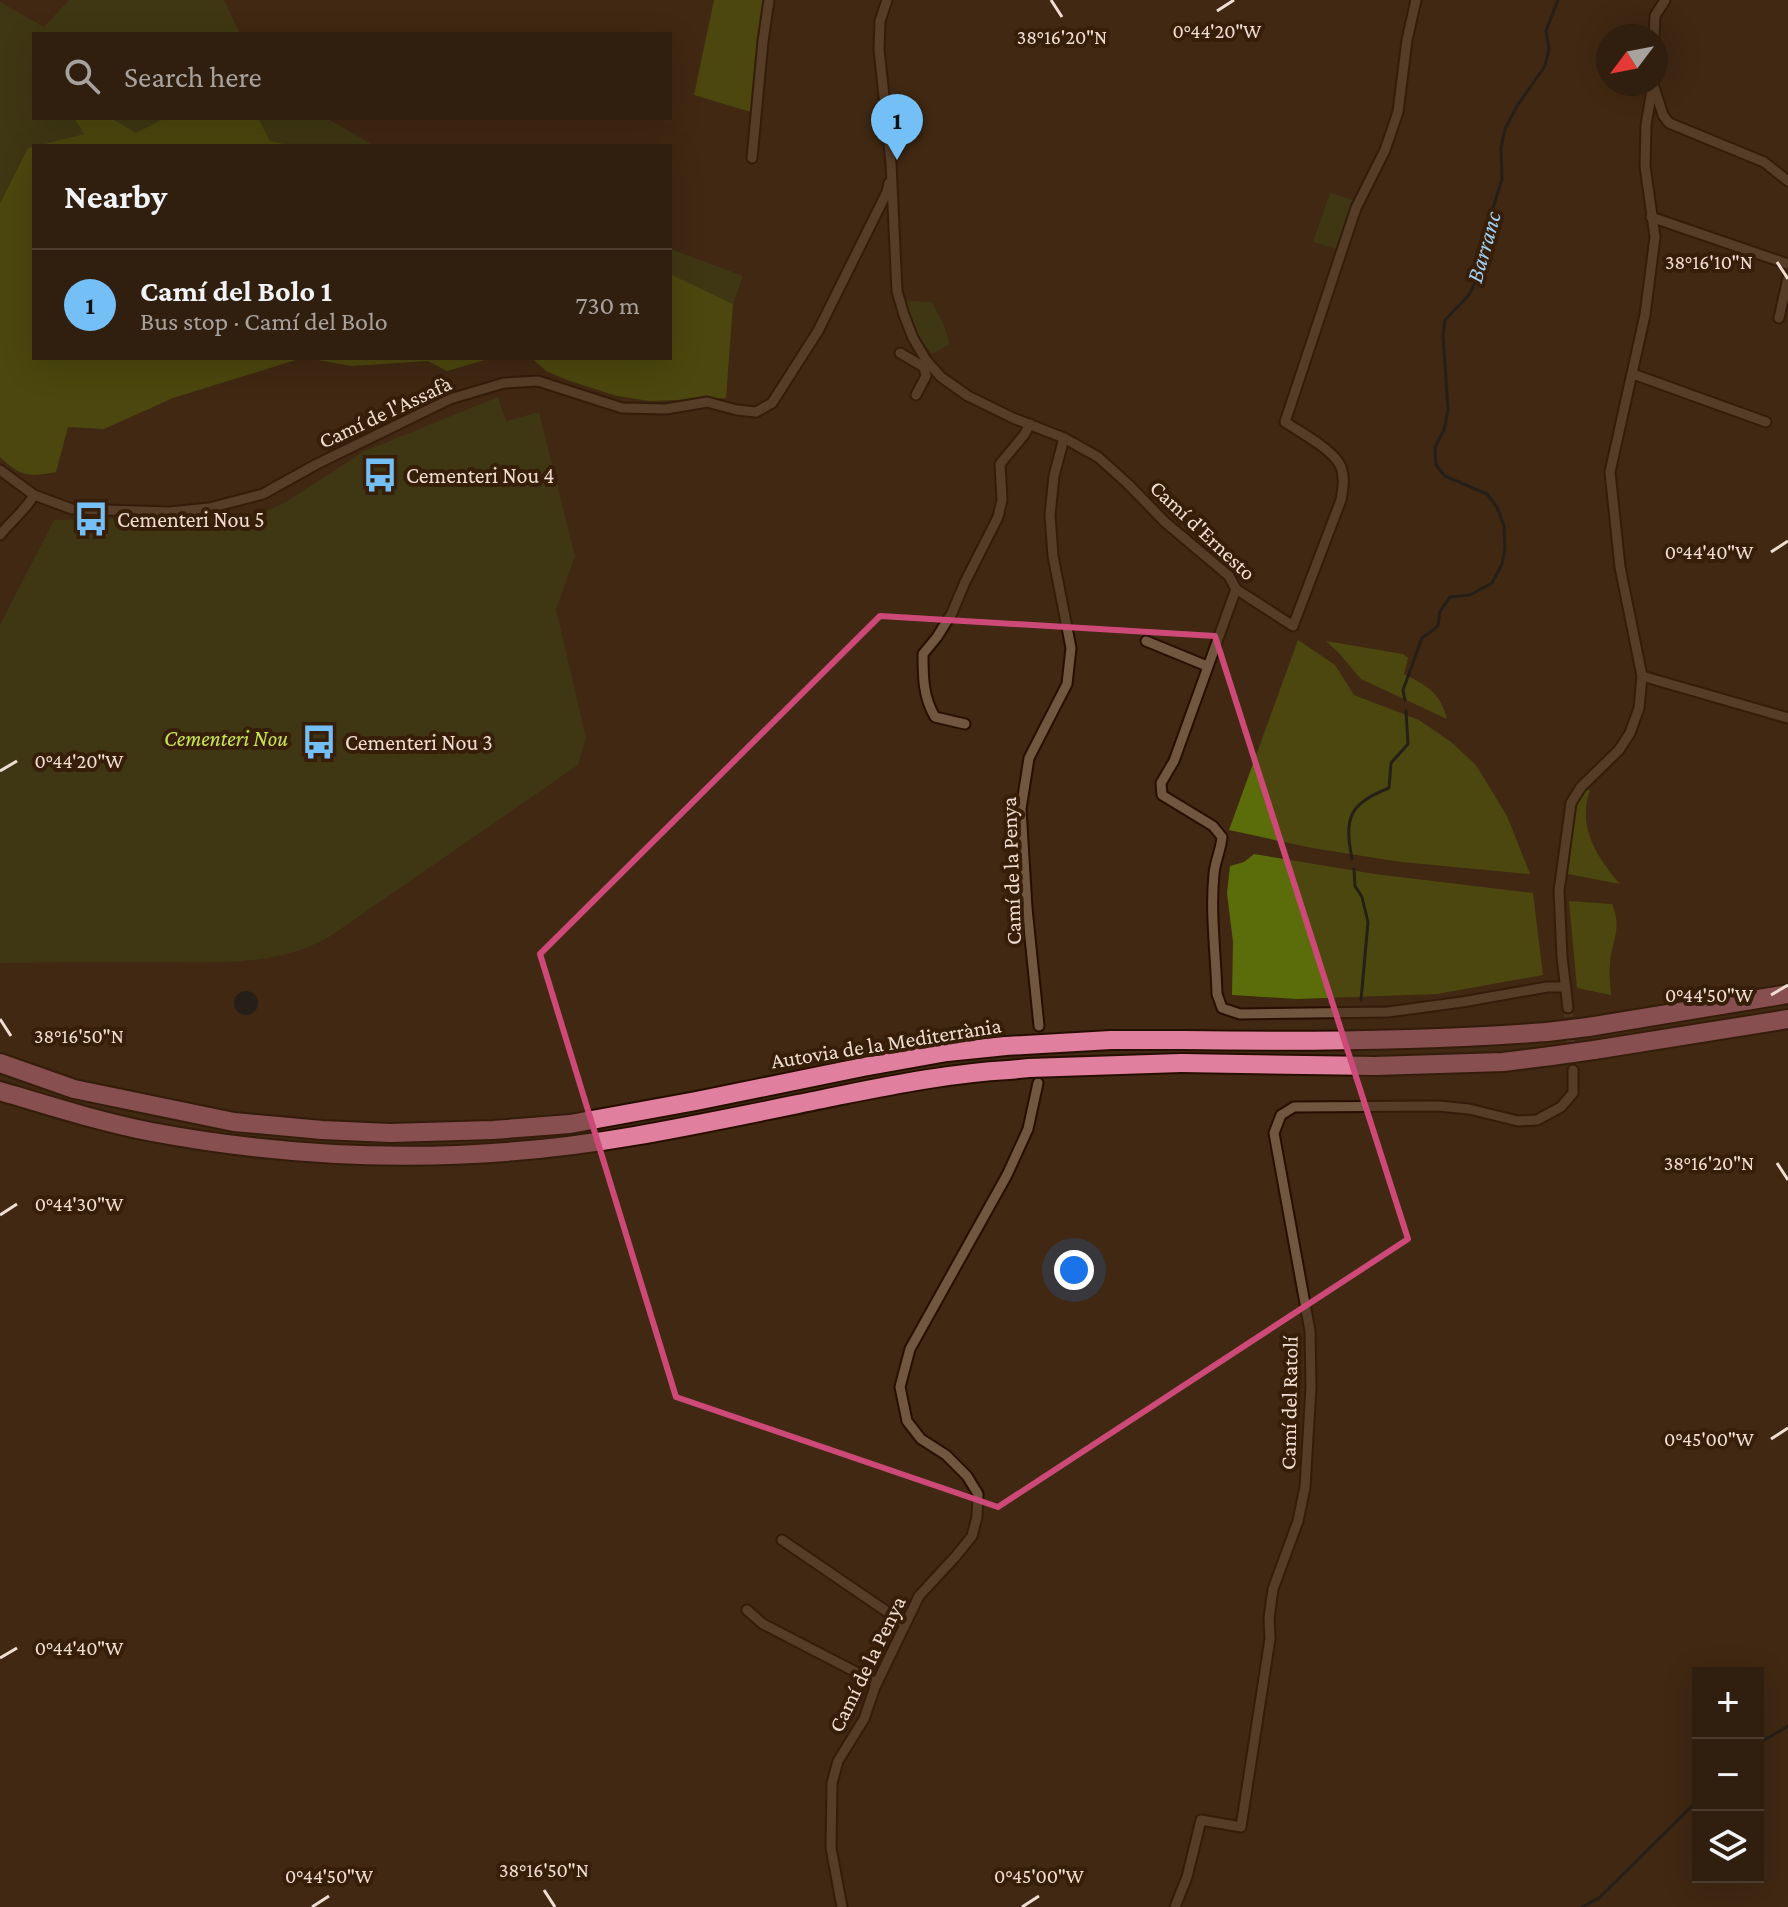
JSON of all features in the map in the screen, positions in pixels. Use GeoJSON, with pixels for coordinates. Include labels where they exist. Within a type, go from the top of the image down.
{"type":"FeatureCollection","features":[{"type":"Feature","properties":{"kind":"highway","name":"Autovia de la Mediterrània"},"geometry":{"type":"LineString","coordinates":[[0,1063],[74,1089],[234,1122],[390,1133],[493,1130],[570,1124],[947,1052],[1111,1040],[1485,1037],[1588,1027],[1788,994]]}},
{"type":"Feature","properties":{"kind":"highway","name":"Autovia de la Mediterrània"},"geometry":{"type":"LineString","coordinates":[[0,1091],[150,1131],[252,1148],[395,1157],[494,1154],[632,1136],[892,1085],[976,1072],[1181,1063],[1375,1066],[1503,1062],[1788,1019]]}},
{"type":"Feature","properties":{"kind":"street"},"geometry":{"type":"LineString","coordinates":[[752,158],[769,0]]}},
{"type":"Feature","properties":{"kind":"street","name":"Camí d'Ernesto"},"geometry":{"type":"LineString","coordinates":[[887,0],[880,21],[879,49],[891,163],[897,291],[913,338],[926,360],[968,396],[1064,438],[1102,461],[1165,522],[1229,576],[1236,589],[1293,626],[1341,500],[1344,479],[1340,464],[1328,451],[1285,422],[1356,208],[1385,150],[1398,112],[1407,40],[1416,0]]}},
{"type":"Feature","properties":{"kind":"street"},"geometry":{"type":"LineString","coordinates":[[1655,24],[1655,16],[1665,0]]}},
{"type":"Feature","properties":{"kind":"street"},"geometry":{"type":"LineString","coordinates":[[1568,1008],[1559,891],[1571,803],[1581,787],[1619,750],[1630,733],[1639,708],[1642,676],[1620,567],[1610,472],[1645,315],[1655,237],[1645,166],[1646,125],[1651,96]]}},
{"type":"Feature","properties":{"kind":"street"},"geometry":{"type":"LineString","coordinates":[[1657,96],[1669,123],[1764,162],[1788,181]]}},
{"type":"Feature","properties":{"kind":"street","name":"Camí de l'Assafà"},"geometry":{"type":"LineString","coordinates":[[0,470],[34,495],[72,509],[170,512],[209,508],[263,494],[450,399],[504,383],[538,381],[622,408],[666,409],[707,402],[756,412],[772,403],[818,331],[887,192],[891,163]]}},
{"type":"Feature","properties":{"kind":"street"},"geometry":{"type":"LineString","coordinates":[[1651,217],[1788,264]]}},
{"type":"Feature","properties":{"kind":"street"},"geometry":{"type":"LineString","coordinates":[[1779,318],[1788,278]]}},
{"type":"Feature","properties":{"kind":"street"},"geometry":{"type":"LineString","coordinates":[[900,353],[939,374]]}},
{"type":"Feature","properties":{"kind":"street"},"geometry":{"type":"LineString","coordinates":[[916,395],[926,376],[924,367]]}},
{"type":"Feature","properties":{"kind":"street"},"geometry":{"type":"LineString","coordinates":[[1633,374],[1766,422]]}},
{"type":"Feature","properties":{"kind":"street"},"geometry":{"type":"LineString","coordinates":[[965,724],[935,717],[927,704],[923,654],[952,613],[998,517],[1002,500],[1000,464],[1030,424]]}},
{"type":"Feature","properties":{"kind":"street","name":"Camí de la Penya"},"geometry":{"type":"LineString","coordinates":[[1039,1026],[1021,809],[1029,758],[1067,684],[1071,648],[1053,556],[1050,515],[1054,476],[1064,438]]}},
{"type":"Feature","properties":{"kind":"street"},"geometry":{"type":"LineString","coordinates":[[0,535],[28,507],[34,495]]}},
{"type":"Feature","properties":{"kind":"street"},"geometry":{"type":"LineString","coordinates":[[1236,589],[1174,761],[1161,783],[1162,795],[1213,826],[1222,837],[1214,870],[1213,894],[1217,994],[1222,1008],[1240,1014],[1388,1012],[1547,987],[1566,987]]}},
{"type":"Feature","properties":{"kind":"street"},"geometry":{"type":"LineString","coordinates":[[1146,641],[1207,666]]}},
{"type":"Feature","properties":{"kind":"street"},"geometry":{"type":"LineString","coordinates":[[1642,676],[1788,718]]}},
{"type":"Feature","properties":{"kind":"street","name":"Camí del Ratolí"},"geometry":{"type":"LineString","coordinates":[[1175,1907],[1187,1877],[1201,1820],[1241,1827],[1270,1639],[1273,1589],[1298,1521],[1305,1487],[1311,1387],[1310,1331],[1274,1133],[1281,1115],[1294,1107],[1305,1106],[1438,1106],[1469,1109],[1518,1121],[1537,1120],[1561,1107],[1573,1093],[1574,1075]]}},
{"type":"Feature","properties":{"kind":"street","name":"Camí de la Penya"},"geometry":{"type":"LineString","coordinates":[[842,1907],[831,1848],[832,1783],[838,1761],[864,1719],[877,1683],[919,1596],[972,1536],[977,1517],[978,1494],[967,1476],[946,1455],[921,1439],[907,1421],[900,1387],[910,1349],[1007,1175],[1028,1129],[1038,1083]]}},
{"type":"Feature","properties":{"kind":"street"},"geometry":{"type":"LineString","coordinates":[[782,1540],[905,1624]]}},
{"type":"Feature","properties":{"kind":"street"},"geometry":{"type":"LineString","coordinates":[[747,1610],[763,1624],[877,1683]]}},
{"type":"Feature","properties":{"kind":"highlighted area"},"geometry":{"type":"Polygon","coordinates":[[[880,616],[1215,636],[1408,1239],[998,1507],[676,1397],[540,954],[880,616]]]}},
{"type":"Feature","properties":{"kind":"green space"},"geometry":{"type":"Polygon","coordinates":[[[69,0],[224,0],[239,32],[32,32],[32,120],[75,120],[84,134],[32,144],[0,203],[0,2],[44,27],[69,0]]]}},
{"type":"Feature","properties":{"kind":"green space"},"geometry":{"type":"Polygon","coordinates":[[[714,0],[765,0],[751,112],[694,95],[714,0]]]}},
{"type":"Feature","properties":{"kind":"green space"},"geometry":{"type":"Polygon","coordinates":[[[75,120],[114,120],[136,133],[161,120],[259,120],[270,141],[284,144],[44,144],[84,134],[75,120]]]}},
{"type":"Feature","properties":{"kind":"green space"},"geometry":{"type":"Polygon","coordinates":[[[114,120],[161,120],[136,133],[114,120]]]}},
{"type":"Feature","properties":{"kind":"green space"},"geometry":{"type":"Polygon","coordinates":[[[259,120],[330,120],[372,144],[284,144],[270,141],[259,120]]]}},
{"type":"Feature","properties":{"kind":"green space"},"geometry":{"type":"Polygon","coordinates":[[[32,147],[32,360],[296,360],[173,398],[104,429],[68,427],[56,472],[26,474],[7,464],[0,457],[0,203],[28,148],[32,147]]]}},
{"type":"Feature","properties":{"kind":"green space"},"geometry":{"type":"Polygon","coordinates":[[[1330,193],[1353,200],[1337,249],[1313,242],[1330,193]]]}},
{"type":"Feature","properties":{"kind":"green space"},"geometry":{"type":"Polygon","coordinates":[[[672,250],[743,276],[733,304],[672,275],[672,250]]]}},
{"type":"Feature","properties":{"kind":"green space"},"geometry":{"type":"Polygon","coordinates":[[[672,275],[733,304],[726,398],[650,401],[617,396],[546,371],[534,360],[672,360],[672,275]]]}},
{"type":"Feature","properties":{"kind":"green space"},"geometry":{"type":"Polygon","coordinates":[[[903,301],[932,302],[950,344],[932,354],[915,329],[903,301]]]}},
{"type":"Feature","properties":{"kind":"green space"},"geometry":{"type":"Polygon","coordinates":[[[318,360],[485,360],[447,371],[428,361],[352,366],[318,360]]]}},
{"type":"Feature","properties":{"kind":"green space","name":"Cementeri Nou"},"geometry":{"type":"Polygon","coordinates":[[[498,397],[506,421],[539,412],[575,556],[556,609],[586,738],[578,765],[329,937],[308,947],[264,959],[241,961],[0,963],[0,625],[54,520],[256,516],[284,503],[365,451],[498,397]]]}},
{"type":"Feature","properties":{"kind":"green space"},"geometry":{"type":"Polygon","coordinates":[[[1298,640],[1335,665],[1354,695],[1419,720],[1451,742],[1476,765],[1507,816],[1530,874],[1401,862],[1312,848],[1229,830],[1298,640]]]}},
{"type":"Feature","properties":{"kind":"green space"},"geometry":{"type":"Polygon","coordinates":[[[1326,641],[1403,654],[1408,658],[1404,674],[1432,691],[1441,702],[1447,719],[1361,679],[1326,641]]]}},
{"type":"Feature","properties":{"kind":"green space"},"geometry":{"type":"Polygon","coordinates":[[[1583,788],[1590,790],[1586,820],[1591,840],[1620,884],[1568,874],[1575,810],[1583,788]]]}},
{"type":"Feature","properties":{"kind":"green space"},"geometry":{"type":"Polygon","coordinates":[[[1254,854],[1375,874],[1533,893],[1543,975],[1437,994],[1297,999],[1232,995],[1233,942],[1227,893],[1230,866],[1244,862],[1254,854]]]}},
{"type":"Feature","properties":{"kind":"green space"},"geometry":{"type":"Polygon","coordinates":[[[1569,901],[1612,904],[1617,927],[1610,962],[1611,995],[1577,988],[1569,901]]]}},
{"type":"Feature","properties":{"kind":"water"},"geometry":{"type":"Polygon","coordinates":[[[246,991],[255,994],[258,1003],[255,1012],[246,1015],[237,1012],[234,1003],[237,994],[246,991]]]}},
{"type":"Feature","properties":{"kind":"waterway","name":"Barranc"},"geometry":{"type":"LineString","coordinates":[[1405,700],[1403,690],[1422,638],[1438,626],[1440,611],[1450,597],[1470,595],[1492,583],[1502,564],[1504,526],[1497,507],[1487,494],[1445,476],[1436,465],[1435,447],[1444,430],[1448,410],[1443,335],[1445,320],[1469,295],[1478,276],[1502,179],[1501,148],[1505,129],[1545,66],[1549,49],[1546,31],[1558,0]]}},
{"type":"Feature","properties":{"kind":"waterway","name":"Barranc"},"geometry":{"type":"LineString","coordinates":[[1352,859],[1349,832],[1352,814],[1365,800],[1389,788],[1391,763],[1408,744],[1406,711]]}},
{"type":"Feature","properties":{"kind":"waterway","name":"Barranc"},"geometry":{"type":"LineString","coordinates":[[1354,869],[1355,886],[1362,897],[1368,922],[1361,1000]]}},
{"type":"Feature","properties":{"kind":"waterway"},"geometry":{"type":"LineString","coordinates":[[1764,1740],[1788,1726]]}},
{"type":"Feature","properties":{"kind":"waterway"},"geometry":{"type":"LineString","coordinates":[[1582,1907],[1599,1898],[1692,1806]]}},
{"type":"Feature","properties":{"kind":"tunnel"},"geometry":{"type":"LineString","coordinates":[[1568,1008],[1573,1070]]}},
{"type":"Feature","properties":{"kind":"place","name":"Camí del Bolo 1"},"geometry":{"type":"Point","coordinates":[897,160]}},
{"type":"Feature","properties":{"kind":"place","name":"Cementeri Nou 4"},"geometry":{"type":"Point","coordinates":[380,475]}},
{"type":"Feature","properties":{"kind":"place","name":"Cementeri Nou 5"},"geometry":{"type":"Point","coordinates":[91,519]}},
{"type":"Feature","properties":{"kind":"place","name":"Cementeri Nou 3"},"geometry":{"type":"Point","coordinates":[319,742]}}]}
